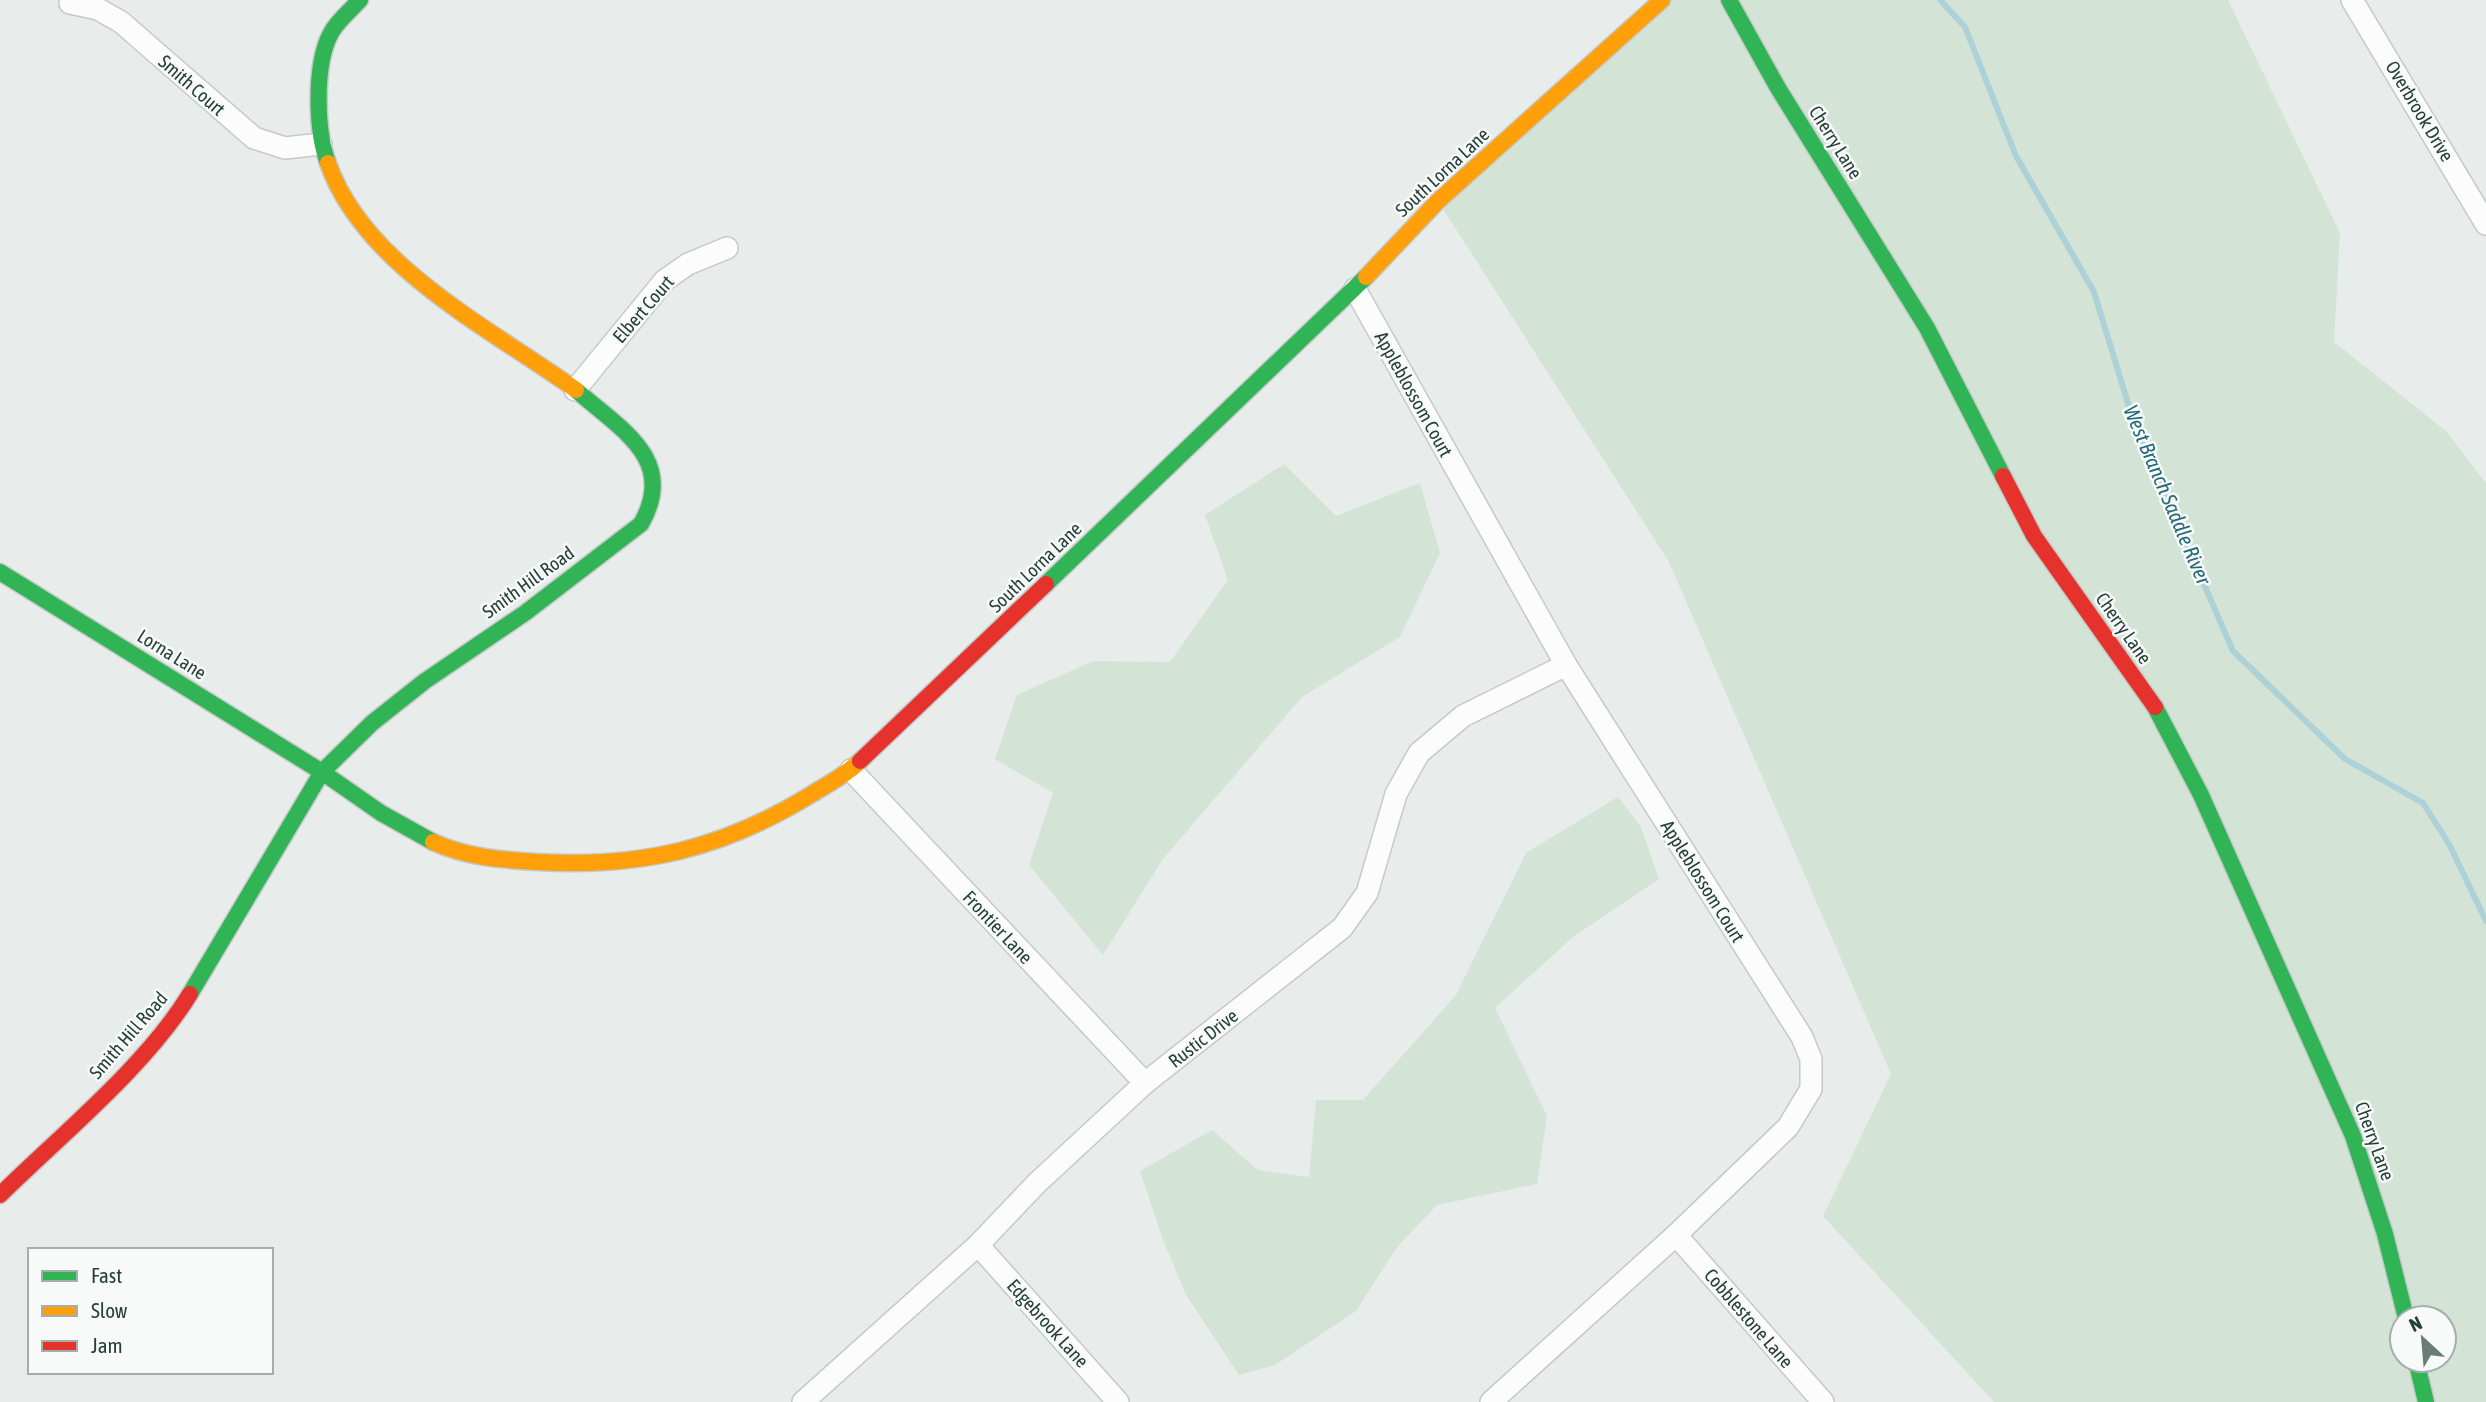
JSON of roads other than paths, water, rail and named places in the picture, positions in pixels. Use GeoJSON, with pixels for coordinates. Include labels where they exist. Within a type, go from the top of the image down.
{"type":"FeatureCollection","features":[{"type":"Feature","properties":{"kind":"street","name":"Smith Hill Road"},"geometry":{"type":"LineString","coordinates":[[0,1195],[122,1076],[178,1013],[322,772],[372,723],[425,681],[525,613],[641,524],[653,502],[653,473],[644,450],[575,390],[395,261],[362,228],[337,190],[321,144],[320,70],[331,33],[360,0]]}},
{"type":"Feature","properties":{"kind":"street","name":"South Lorna Lane"},"geometry":{"type":"LineString","coordinates":[[322,772],[372,807],[446,848],[509,860],[579,866],[663,856],[730,838],[797,804],[851,770],[1355,289],[1438,201],[1662,0]]}},
{"type":"Feature","properties":{"kind":"street","name":"Cherry Lane"},"geometry":{"type":"LineString","coordinates":[[1729,0],[1778,88],[1927,328],[2034,536],[2160,714],[2353,1136],[2385,1234],[2402,1304]]}},
{"type":"Feature","properties":{"kind":"street","name":"Overbrook Drive"},"geometry":{"type":"LineString","coordinates":[[2352,0],[2486,224]]}},
{"type":"Feature","properties":{"kind":"street","name":"Smith Court"},"geometry":{"type":"LineString","coordinates":[[70,3],[98,9],[121,22],[254,138],[285,148],[321,144]]}},
{"type":"Feature","properties":{"kind":"street","name":"Elbert Court"},"geometry":{"type":"LineString","coordinates":[[575,390],[665,280],[688,264],[727,248]]}},
{"type":"Feature","properties":{"kind":"street","name":"Appleblossom Court"},"geometry":{"type":"LineString","coordinates":[[1355,289],[1566,665],[1802,1037],[1811,1059],[1811,1089],[1788,1127],[1676,1235],[1491,1402]]}},
{"type":"Feature","properties":{"kind":"street","name":"Lorna Lane"},"geometry":{"type":"LineString","coordinates":[[0,572],[322,772]]}},
{"type":"Feature","properties":{"kind":"street","name":"Rustic Drive"},"geometry":{"type":"LineString","coordinates":[[803,1402],[978,1245],[1037,1183],[1145,1083],[1342,928],[1367,893],[1396,794],[1419,753],[1463,716],[1566,665]]}},
{"type":"Feature","properties":{"kind":"street","name":"Frontier Lane"},"geometry":{"type":"LineString","coordinates":[[851,770],[1145,1083]]}},
{"type":"Feature","properties":{"kind":"street","name":"Cobblestone Lane"},"geometry":{"type":"LineString","coordinates":[[1676,1235],[1823,1402]]}},
{"type":"Feature","properties":{"kind":"street","name":"Edgebrook Lane"},"geometry":{"type":"LineString","coordinates":[[978,1245],[1118,1402]]}},
{"type":"Feature","properties":{"kind":"street"},"geometry":{"type":"LineString","coordinates":[[2419,1374],[2426,1402]]}},
{"type":"Feature","properties":{"kind":"waterway","name":"West Branch Saddle River"},"geometry":{"type":"LineString","coordinates":[[1940,0],[1965,27],[2016,156],[2094,292],[2134,423],[2233,651],[2345,759],[2423,803],[2449,844],[2486,921]]}}]}
